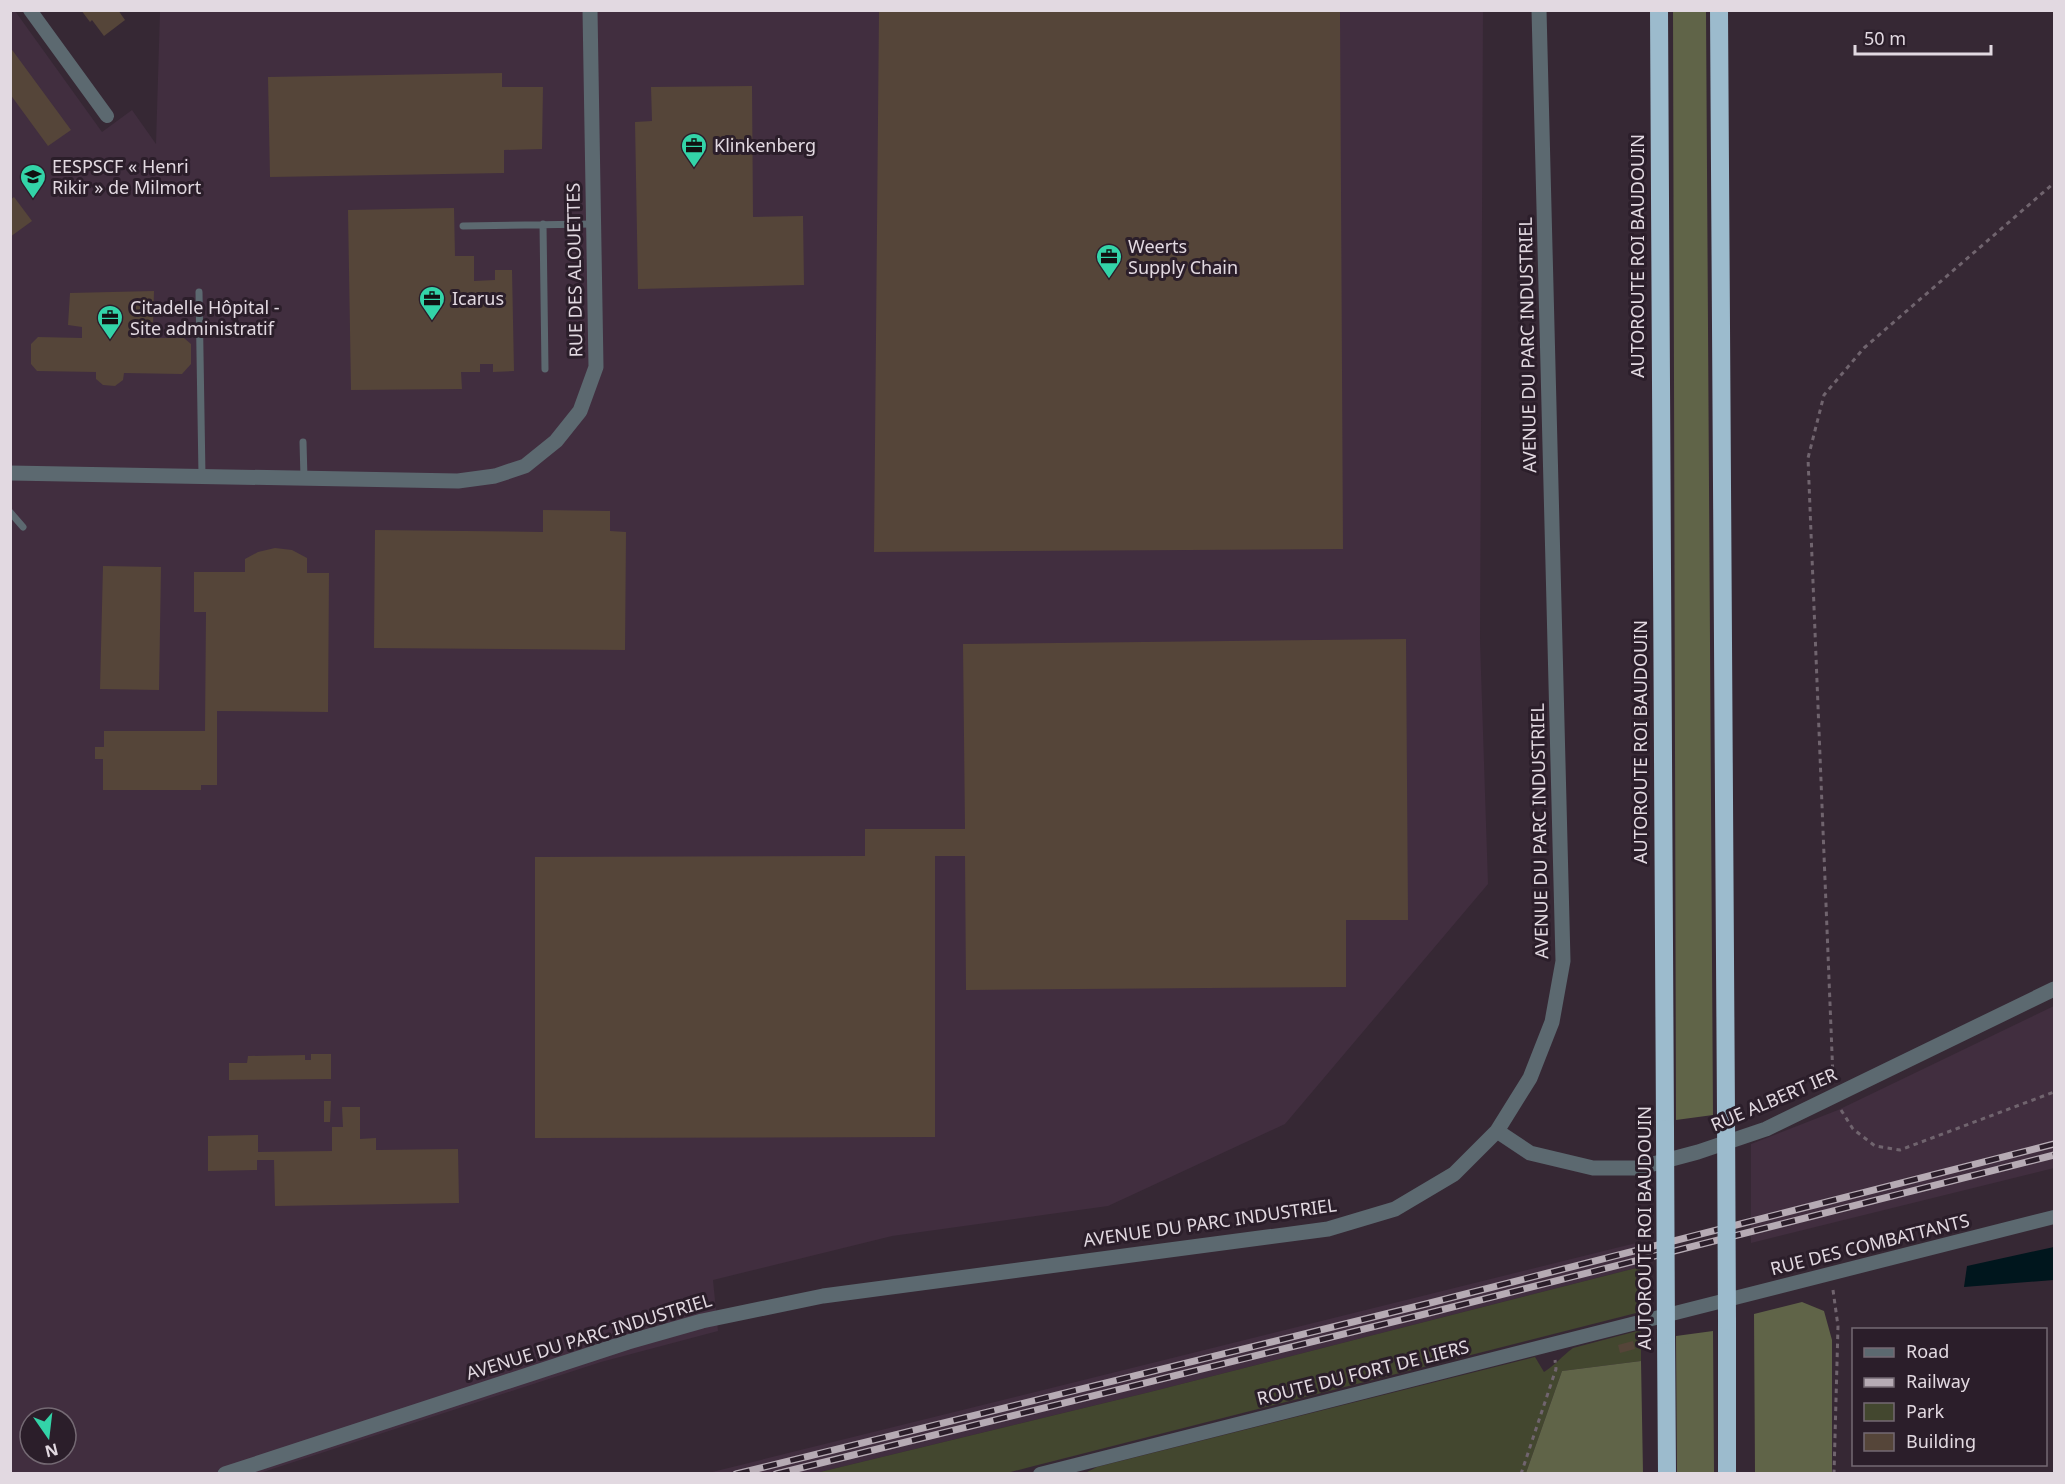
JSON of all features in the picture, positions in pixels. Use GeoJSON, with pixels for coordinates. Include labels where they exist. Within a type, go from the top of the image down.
{"type":"FeatureCollection","features":[{"type":"Feature","properties":{"kind":"highway","name":"AUTOROUTE ROI BAUDOUIN"},"geometry":{"type":"LineString","coordinates":[[1659,10],[1667,1473]]}},
{"type":"Feature","properties":{"kind":"highway"},"geometry":{"type":"LineString","coordinates":[[1719,10],[1727,1473]]}},
{"type":"Feature","properties":{"kind":"street"},"geometry":{"type":"LineString","coordinates":[[30,10],[107,116]]}},
{"type":"Feature","properties":{"kind":"street","name":"RUE DES ALOUETTES"},"geometry":{"type":"LineString","coordinates":[[10,473],[458,481],[495,476],[525,466],[556,441],[580,411],[596,367],[590,10]]}},
{"type":"Feature","properties":{"kind":"street","name":"AVENUE DU PARC INDUSTRIEL"},"geometry":{"type":"LineString","coordinates":[[225,1473],[617,1345],[702,1321],[823,1296],[1328,1229],[1395,1209],[1454,1174],[1497,1131],[1530,1078],[1552,1022],[1563,961],[1539,10]]}},
{"type":"Feature","properties":{"kind":"street","name":"RUE ALBERT IER"},"geometry":{"type":"LineString","coordinates":[[1497,1131],[1530,1154],[1593,1168],[1638,1168],[1698,1152],[1766,1129],[2055,989]]}},
{"type":"Feature","properties":{"kind":"street","name":"RUE DES COMBATTANTS"},"geometry":{"type":"LineString","coordinates":[[1694,1307],[2055,1217]]}},
{"type":"Feature","properties":{"kind":"street","name":"ROUTE DU FORT DE LIERS"},"geometry":{"type":"LineString","coordinates":[[1040,1473],[1694,1307]]}},
{"type":"Feature","properties":{"kind":"lane"},"geometry":{"type":"LineString","coordinates":[[543,224],[545,369]]}},
{"type":"Feature","properties":{"kind":"lane"},"geometry":{"type":"LineString","coordinates":[[464,226],[593,224]]}},
{"type":"Feature","properties":{"kind":"lane"},"geometry":{"type":"LineString","coordinates":[[199,292],[202,476]]}},
{"type":"Feature","properties":{"kind":"lane"},"geometry":{"type":"LineString","coordinates":[[303,442],[304,479]]}},
{"type":"Feature","properties":{"kind":"lane"},"geometry":{"type":"LineString","coordinates":[[10,512],[23,527]]}},
{"type":"Feature","properties":{"kind":"path"},"geometry":{"type":"LineString","coordinates":[[2055,183],[1864,348],[1824,395],[1808,458],[1833,1098],[1853,1129],[1875,1146],[1900,1150],[2055,1092]]}},
{"type":"Feature","properties":{"kind":"path"},"geometry":{"type":"LineString","coordinates":[[1829,1274],[1838,1326],[1834,1473]]}},
{"type":"Feature","properties":{"kind":"path"},"geometry":{"type":"LineString","coordinates":[[1521,1473],[1556,1369],[1553,1343]]}},
{"type":"Feature","properties":{"kind":"shaded area"},"geometry":{"type":"Polygon","coordinates":[[[10,11],[15,11],[102,132],[132,110],[156,144],[160,11],[1483,11],[1480,641],[1488,884],[1285,1124],[1108,1206],[892,1236],[713,1280],[718,1331],[601,1362],[260,1473],[11,1473],[10,11]]]}},
{"type":"Feature","properties":{"kind":"shaded area"},"geometry":{"type":"Polygon","coordinates":[[[2054,1006],[2054,1168],[1751,1243],[1751,1144],[1838,1110],[2054,1006]]]}},
{"type":"Feature","properties":{"kind":"shaded area"},"geometry":{"type":"Polygon","coordinates":[[[1640,1242],[1640,1267],[1150,1392],[816,1473],[704,1474],[1640,1242]]]}},
{"type":"Feature","properties":{"kind":"green space"},"geometry":{"type":"Polygon","coordinates":[[[1673,11],[1706,11],[1713,1115],[1676,1120],[1673,11]]]}},
{"type":"Feature","properties":{"kind":"green space"},"geometry":{"type":"Polygon","coordinates":[[[1640,1267],[1640,1312],[1003,1474],[816,1473],[1150,1392],[1640,1267]]]}},
{"type":"Feature","properties":{"kind":"green space"},"geometry":{"type":"Polygon","coordinates":[[[1802,1302],[1824,1311],[1832,1340],[1832,1473],[1755,1473],[1754,1314],[1802,1302]]]}},
{"type":"Feature","properties":{"kind":"green space"},"geometry":{"type":"Polygon","coordinates":[[[1641,1330],[1641,1361],[1562,1371],[1526,1473],[1083,1474],[1097,1467],[1535,1357],[1544,1372],[1573,1348],[1641,1330]]]}},
{"type":"Feature","properties":{"kind":"green space"},"geometry":{"type":"Polygon","coordinates":[[[1713,1331],[1714,1473],[1677,1473],[1676,1336],[1713,1331]]]}},
{"type":"Feature","properties":{"kind":"green space"},"geometry":{"type":"Polygon","coordinates":[[[1641,1361],[1643,1473],[1526,1473],[1562,1371],[1641,1361]]]}},
{"type":"Feature","properties":{"kind":"water"},"geometry":{"type":"Polygon","coordinates":[[[2054,1247],[2054,1280],[1964,1287],[1967,1266],[2054,1247]]]}},
{"type":"Feature","properties":{"kind":"building"},"geometry":{"type":"Polygon","coordinates":[[[81,10],[118,10],[125,20],[104,36],[81,10]]]}},
{"type":"Feature","properties":{"kind":"building","name":"Weerts Supply Chain"},"geometry":{"type":"Polygon","coordinates":[[[879,10],[1340,10],[1343,549],[874,552],[879,10]]]}},
{"type":"Feature","properties":{"kind":"building"},"geometry":{"type":"Polygon","coordinates":[[[10,47],[71,130],[48,146],[10,94],[10,47]]]}},
{"type":"Feature","properties":{"kind":"building"},"geometry":{"type":"Polygon","coordinates":[[[502,73],[502,87],[543,87],[542,149],[504,150],[504,173],[270,177],[268,77],[502,73]]]}},
{"type":"Feature","properties":{"kind":"building","name":"Klinkenberg"},"geometry":{"type":"Polygon","coordinates":[[[752,86],[753,217],[803,216],[804,285],[638,289],[635,122],[652,121],[651,87],[752,86]]]}},
{"type":"Feature","properties":{"kind":"building"},"geometry":{"type":"Polygon","coordinates":[[[14,197],[32,221],[10,237],[10,200],[14,197]]]}},
{"type":"Feature","properties":{"kind":"building","name":"Icarus"},"geometry":{"type":"Polygon","coordinates":[[[454,208],[455,256],[474,256],[474,281],[495,280],[495,270],[512,270],[514,371],[493,372],[493,364],[480,364],[480,372],[461,372],[462,389],[351,390],[348,210],[454,208]]]}},
{"type":"Feature","properties":{"kind":"building","name":"Citadelle Hôpital - Site administratif"},"geometry":{"type":"Polygon","coordinates":[[[154,291],[153,326],[140,327],[141,338],[184,338],[191,344],[191,364],[182,374],[124,373],[123,380],[115,386],[103,385],[96,379],[96,372],[37,371],[31,364],[31,344],[38,337],[82,338],[82,327],[68,325],[70,293],[154,291]]]}},
{"type":"Feature","properties":{"kind":"building"},"geometry":{"type":"Polygon","coordinates":[[[543,510],[610,511],[610,531],[626,532],[625,650],[374,648],[375,530],[543,532],[543,510]]]}},
{"type":"Feature","properties":{"kind":"building"},"geometry":{"type":"Polygon","coordinates":[[[275,548],[292,550],[307,558],[307,573],[329,573],[328,712],[217,711],[217,785],[201,785],[201,790],[103,790],[103,759],[95,759],[95,747],[104,747],[104,731],[205,731],[206,612],[194,612],[194,572],[245,572],[245,559],[258,552],[275,548]]]}},
{"type":"Feature","properties":{"kind":"building"},"geometry":{"type":"Polygon","coordinates":[[[103,566],[161,567],[159,690],[100,689],[103,566]]]}},
{"type":"Feature","properties":{"kind":"building"},"geometry":{"type":"Polygon","coordinates":[[[1406,639],[1408,920],[1346,920],[1346,987],[966,990],[965,856],[935,856],[935,1137],[535,1138],[535,857],[865,856],[865,829],[965,829],[963,644],[1406,639]]]}},
{"type":"Feature","properties":{"kind":"building"},"geometry":{"type":"Polygon","coordinates":[[[311,1054],[331,1054],[331,1079],[229,1080],[229,1063],[247,1063],[248,1056],[305,1055],[305,1060],[311,1060],[311,1054]]]}},
{"type":"Feature","properties":{"kind":"building"},"geometry":{"type":"Polygon","coordinates":[[[324,1101],[331,1101],[330,1122],[324,1122],[324,1101]]]}},
{"type":"Feature","properties":{"kind":"building"},"geometry":{"type":"Polygon","coordinates":[[[342,1107],[360,1107],[360,1139],[376,1138],[376,1150],[458,1149],[459,1203],[275,1206],[274,1160],[257,1160],[257,1170],[208,1171],[208,1136],[258,1135],[258,1152],[332,1151],[332,1127],[343,1127],[342,1107]]]}},
{"type":"Feature","properties":{"kind":"building"},"geometry":{"type":"Polygon","coordinates":[[[1633,1341],[1635,1349],[1620,1353],[1618,1345],[1633,1341]]]}},
{"type":"Feature","properties":{"kind":"railway"},"geometry":{"type":"LineString","coordinates":[[736,1474],[1426,1304],[2054,1144]]}},
{"type":"Feature","properties":{"kind":"railway"},"geometry":{"type":"LineString","coordinates":[[776,1474],[1429,1313],[2054,1155]]}},
{"type":"Feature","properties":{"kind":"place","name":"Klinkenberg"},"geometry":{"type":"Point","coordinates":[694,169]}},
{"type":"Feature","properties":{"kind":"place","name":"EESPSCF « Henri Rikir » de Milmort"},"geometry":{"type":"Point","coordinates":[33,200]}},
{"type":"Feature","properties":{"kind":"place","name":"Weerts Supply Chain"},"geometry":{"type":"Point","coordinates":[1109,280]}},
{"type":"Feature","properties":{"kind":"place","name":"Icarus"},"geometry":{"type":"Point","coordinates":[432,322]}},
{"type":"Feature","properties":{"kind":"place","name":"Citadelle Hôpital - Site administratif"},"geometry":{"type":"Point","coordinates":[110,341]}}]}
